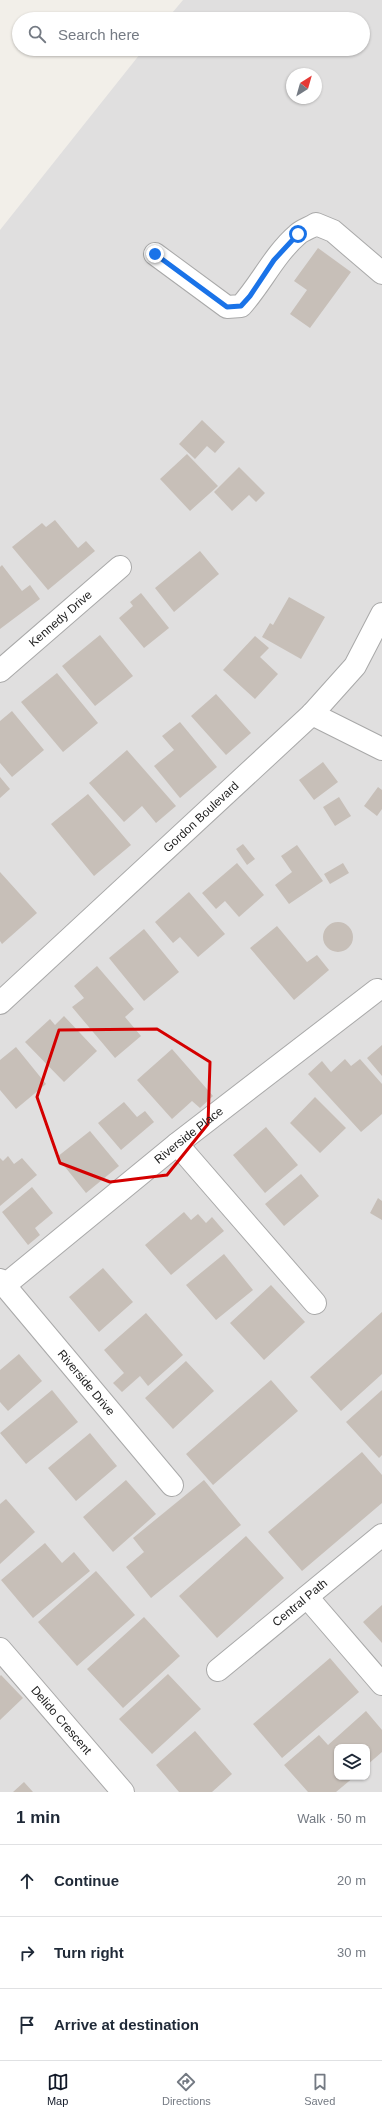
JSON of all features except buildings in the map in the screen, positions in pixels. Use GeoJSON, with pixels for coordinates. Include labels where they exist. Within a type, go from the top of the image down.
{"type":"FeatureCollection","features":[{"type":"Feature","properties":{"kind":"street"},"geometry":{"type":"LineString","coordinates":[[155,254],[227,307],[241,306],[250,296],[274,260],[298,234],[316,224],[333,231],[382,273]]}},
{"type":"Feature","properties":{"kind":"street","name":"Kennedy Drive"},"geometry":{"type":"LineString","coordinates":[[0,671],[120,567]]}},
{"type":"Feature","properties":{"kind":"street","name":"Gordon Boulevard"},"geometry":{"type":"LineString","coordinates":[[0,1003],[312,714],[355,666],[382,614]]}},
{"type":"Feature","properties":{"kind":"street"},"geometry":{"type":"LineString","coordinates":[[312,714],[382,749]]}},
{"type":"Feature","properties":{"kind":"street","name":"Riverside Place"},"geometry":{"type":"LineString","coordinates":[[2,1282],[177,1144],[377,990]]}},
{"type":"Feature","properties":{"kind":"street"},"geometry":{"type":"LineString","coordinates":[[177,1144],[315,1303]]}},
{"type":"Feature","properties":{"kind":"street","name":"Riverside Drive"},"geometry":{"type":"LineString","coordinates":[[2,1282],[172,1485]]}},
{"type":"Feature","properties":{"kind":"street","name":"Central Path"},"geometry":{"type":"LineString","coordinates":[[218,1670],[382,1534]]}},
{"type":"Feature","properties":{"kind":"street"},"geometry":{"type":"LineString","coordinates":[[306,1597],[382,1684]]}},
{"type":"Feature","properties":{"kind":"street","name":"Delido Crescent"},"geometry":{"type":"LineString","coordinates":[[0,1649],[123,1792]]}},
{"type":"Feature","properties":{"kind":"highlighted area"},"geometry":{"type":"Polygon","coordinates":[[[157,1029],[210,1062],[208,1124],[167,1175],[110,1182],[60,1163],[37,1097],[59,1030],[157,1029]]]}},
{"type":"Feature","properties":{"kind":"shaded area"},"geometry":{"type":"Polygon","coordinates":[[[183,0],[382,0],[382,1792],[0,1792],[0,230],[138,56],[370,56],[370,12],[173,12],[183,0]]]}},
{"type":"Feature","properties":{"kind":"route"},"geometry":{"type":"LineString","coordinates":[[155,254],[227,307],[241,306],[250,296],[274,260],[298,234]]}}]}
